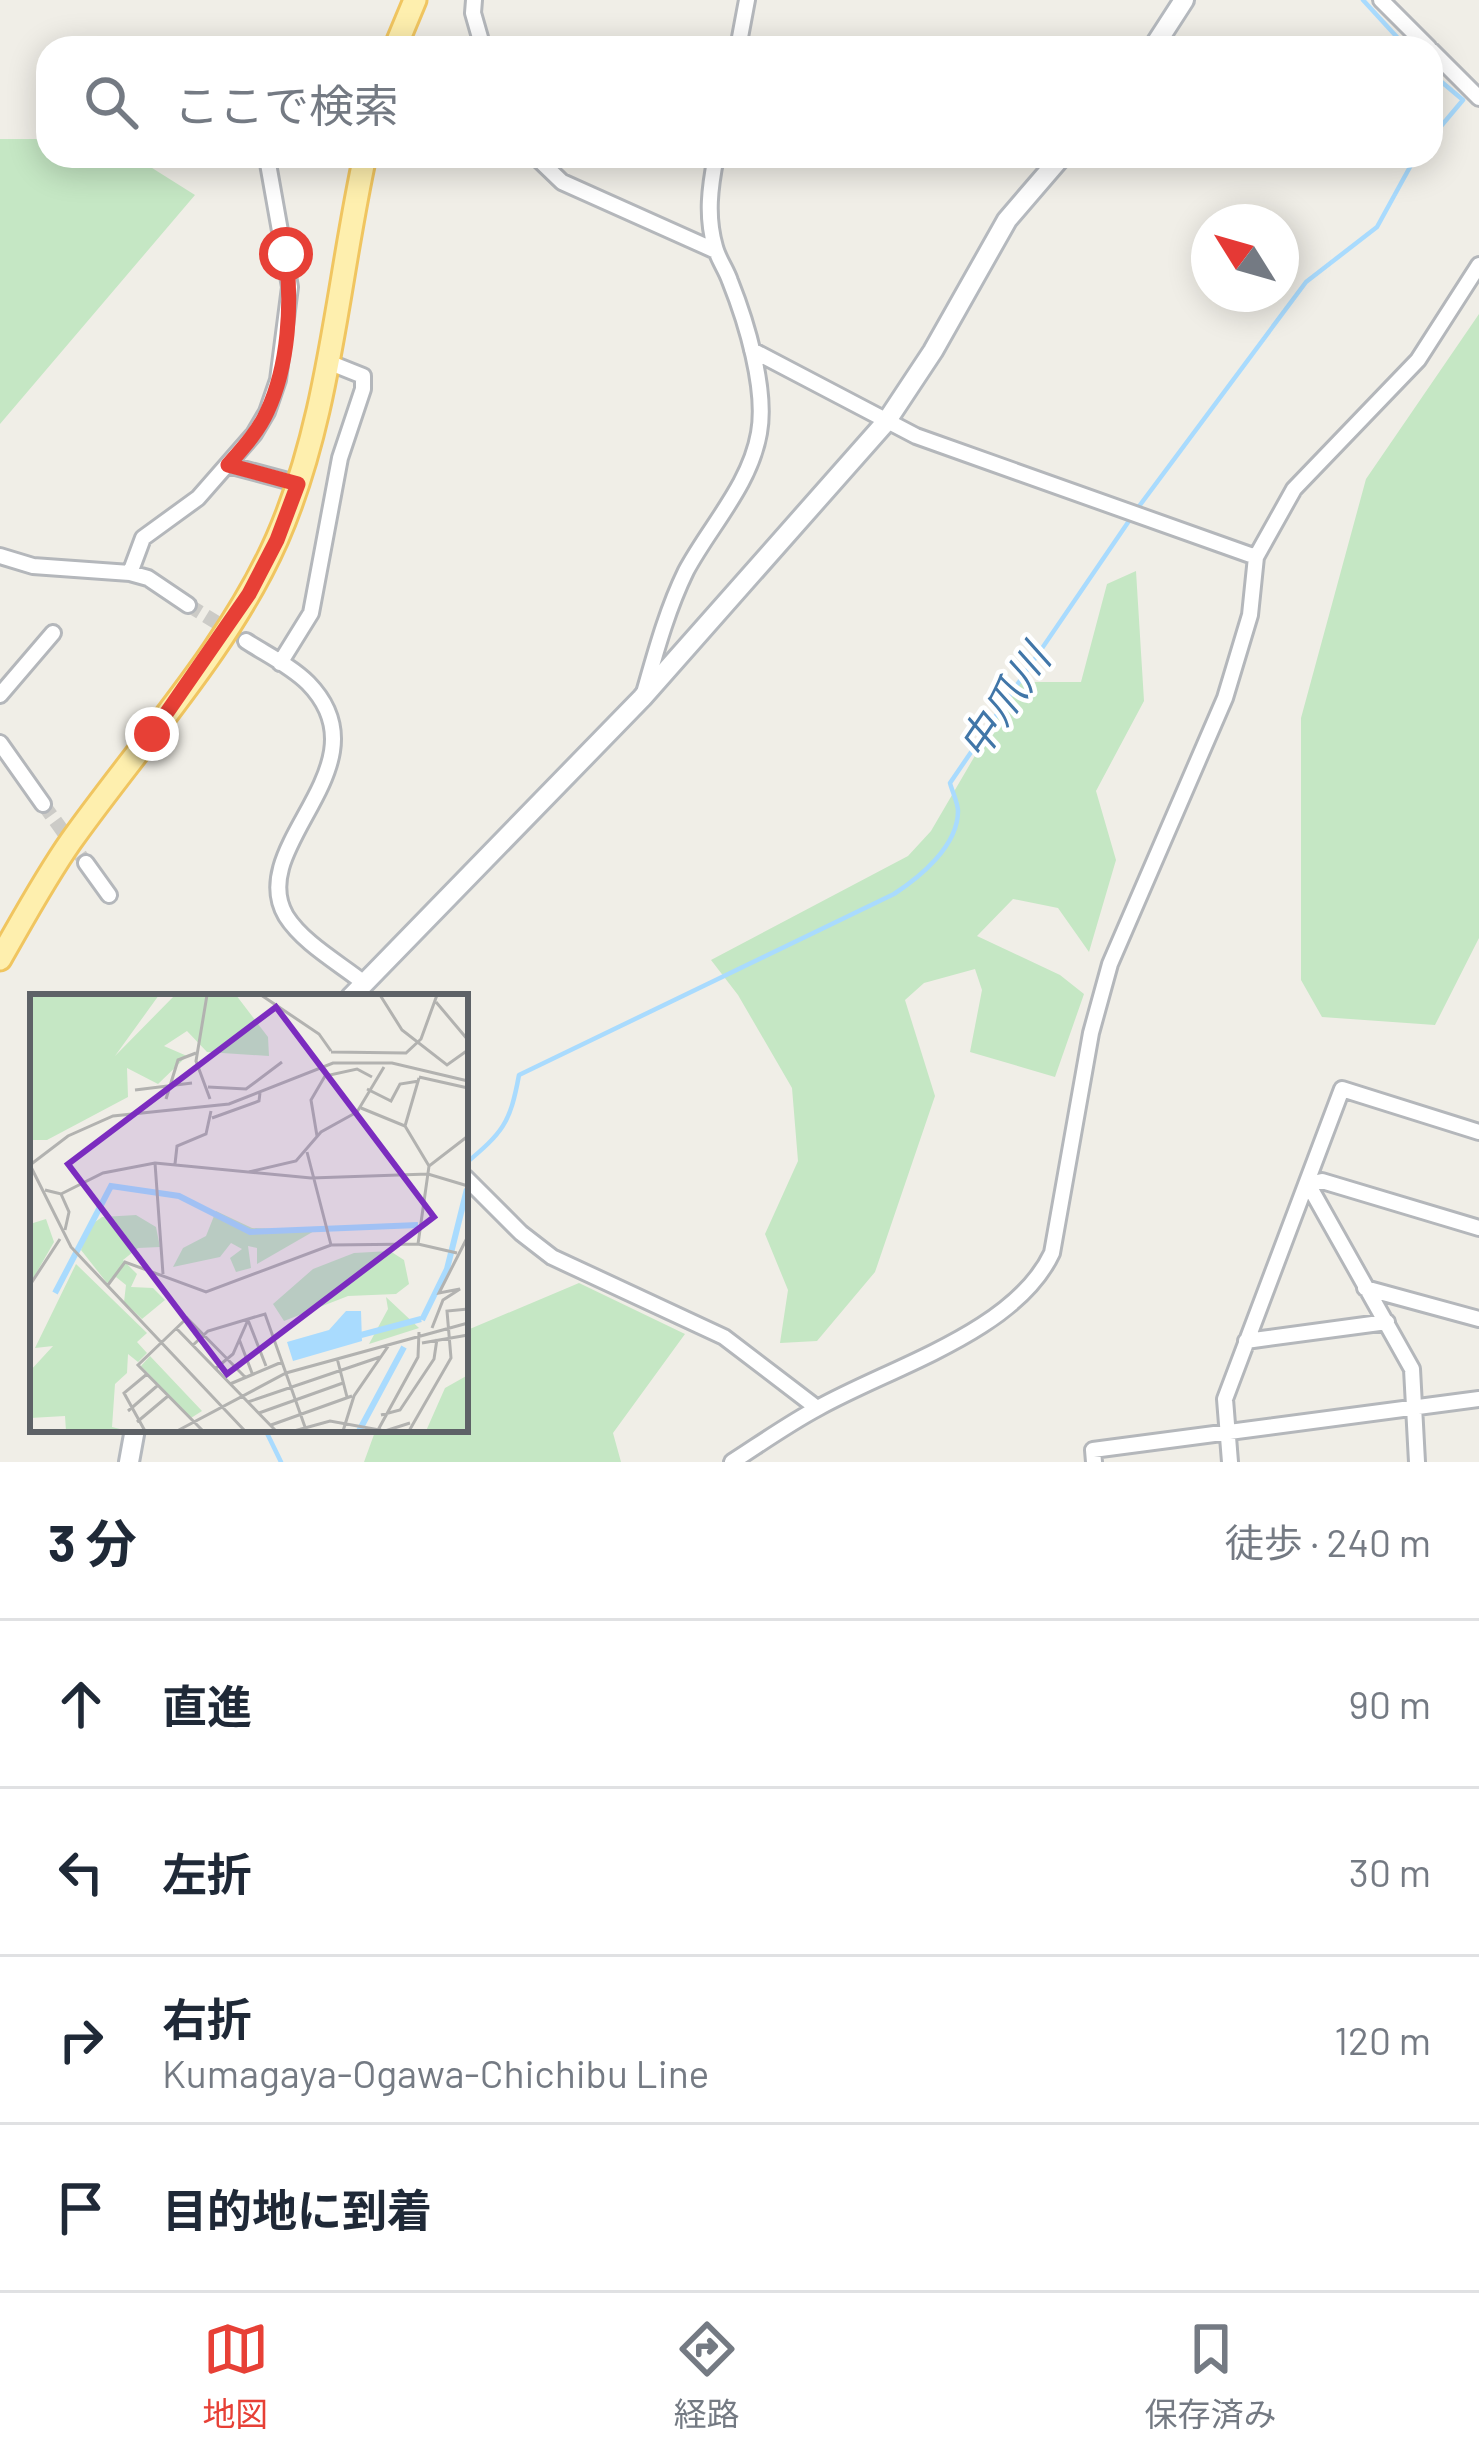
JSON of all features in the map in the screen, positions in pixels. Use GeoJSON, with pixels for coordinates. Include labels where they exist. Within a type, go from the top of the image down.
{"type":"FeatureCollection","features":[{"type":"Feature","properties":{"kind":"main road"},"geometry":{"type":"LineString","coordinates":[[400,36],[415,0]]}},
{"type":"Feature","properties":{"kind":"main road"},"geometry":{"type":"LineString","coordinates":[[0,958],[68,844],[249,594],[277,540],[298,484],[328,362],[363,168]]}},
{"type":"Feature","properties":{"kind":"street"},"geometry":{"type":"LineString","coordinates":[[474,0],[480,36]]}},
{"type":"Feature","properties":{"kind":"street"},"geometry":{"type":"LineString","coordinates":[[740,36],[746,0]]}},
{"type":"Feature","properties":{"kind":"street"},"geometry":{"type":"LineString","coordinates":[[1161,36],[1184,0]]}},
{"type":"Feature","properties":{"kind":"street"},"geometry":{"type":"LineString","coordinates":[[1381,0],[1417,36]]}},
{"type":"Feature","properties":{"kind":"street"},"geometry":{"type":"LineString","coordinates":[[1443,62],[1479,98]]}},
{"type":"Feature","properties":{"kind":"street"},"geometry":{"type":"LineString","coordinates":[[130,573],[143,538],[199,499],[228,465],[267,412],[278,380],[290,307],[286,254],[269,168]]}},
{"type":"Feature","properties":{"kind":"street"},"geometry":{"type":"LineString","coordinates":[[547,168],[562,182],[716,251]]}},
{"type":"Feature","properties":{"kind":"street"},"geometry":{"type":"LineString","coordinates":[[643,698],[664,623],[687,571],[748,470],[760,430],[752,350],[716,251],[709,191],[714,168]]}},
{"type":"Feature","properties":{"kind":"street"},"geometry":{"type":"LineString","coordinates":[[246,640],[312,688],[329,722],[332,745],[317,798],[296,828],[278,894],[285,915],[358,990],[643,698],[886,422],[933,351],[1007,220],[1052,168]]}},
{"type":"Feature","properties":{"kind":"street"},"geometry":{"type":"LineString","coordinates":[[731,1462],[817,1408],[985,1322],[1042,1275],[1052,1253],[1091,1033],[1110,964],[1225,698],[1250,615],[1256,557],[1294,489],[1418,359],[1479,265]]}},
{"type":"Feature","properties":{"kind":"street"},"geometry":{"type":"LineString","coordinates":[[752,350],[916,436],[1256,557]]}},
{"type":"Feature","properties":{"kind":"street"},"geometry":{"type":"LineString","coordinates":[[280,663],[311,613],[340,458],[363,389],[363,376],[328,362]]}},
{"type":"Feature","properties":{"kind":"street"},"geometry":{"type":"LineString","coordinates":[[228,465],[298,484]]}},
{"type":"Feature","properties":{"kind":"street"},"geometry":{"type":"LineString","coordinates":[[0,556],[33,566],[130,573],[148,578],[188,605]]}},
{"type":"Feature","properties":{"kind":"street"},"geometry":{"type":"LineString","coordinates":[[0,695],[53,633]]}},
{"type":"Feature","properties":{"kind":"street"},"geometry":{"type":"LineString","coordinates":[[0,743],[43,804]]}},
{"type":"Feature","properties":{"kind":"street"},"geometry":{"type":"LineString","coordinates":[[86,863],[110,895]]}},
{"type":"Feature","properties":{"kind":"street"},"geometry":{"type":"LineString","coordinates":[[1230,1462],[1225,1399],[1342,1089],[1479,1132]]}},
{"type":"Feature","properties":{"kind":"street"},"geometry":{"type":"LineString","coordinates":[[468,1180],[521,1234],[552,1257],[724,1337],[817,1408]]}},
{"type":"Feature","properties":{"kind":"street"},"geometry":{"type":"LineString","coordinates":[[1308,1184],[1322,1181],[1479,1228]]}},
{"type":"Feature","properties":{"kind":"street"},"geometry":{"type":"LineString","coordinates":[[1308,1184],[1412,1369],[1418,1462]]}},
{"type":"Feature","properties":{"kind":"street"},"geometry":{"type":"LineString","coordinates":[[1365,1288],[1479,1318]]}},
{"type":"Feature","properties":{"kind":"street"},"geometry":{"type":"LineString","coordinates":[[1246,1342],[1387,1322]]}},
{"type":"Feature","properties":{"kind":"street"},"geometry":{"type":"LineString","coordinates":[[1094,1462],[1093,1450],[1479,1399]]}},
{"type":"Feature","properties":{"kind":"street"},"geometry":{"type":"LineString","coordinates":[[129,1462],[134,1432]]}},
{"type":"Feature","properties":{"kind":"green space"},"geometry":{"type":"Polygon","coordinates":[[[0,139],[36,139],[36,168],[152,168],[195,195],[0,424],[0,139]]]}},
{"type":"Feature","properties":{"kind":"green space"},"geometry":{"type":"Polygon","coordinates":[[[1479,314],[1479,938],[1435,1025],[1322,1017],[1301,980],[1301,718],[1366,479],[1479,314]]]}},
{"type":"Feature","properties":{"kind":"green space"},"geometry":{"type":"Polygon","coordinates":[[[1136,571],[1144,701],[1096,791],[1116,860],[1089,952],[1058,908],[1013,899],[977,936],[1060,975],[1084,994],[1055,1077],[970,1052],[982,990],[975,969],[924,983],[905,1000],[935,1096],[875,1272],[817,1341],[780,1343],[788,1290],[765,1234],[798,1161],[792,1088],[738,995],[711,960],[908,856],[931,831],[1018,682],[1081,682],[1107,584],[1136,571]]]}},
{"type":"Feature","properties":{"kind":"green space"},"geometry":{"type":"Polygon","coordinates":[[[579,1283],[685,1334],[613,1433],[621,1462],[364,1462],[375,1432],[468,1432],[468,1330],[579,1283]]]}},
{"type":"Feature","properties":{"kind":"waterway","name":"中爪川"},"geometry":{"type":"LineString","coordinates":[[1363,0],[1396,36]]}},
{"type":"Feature","properties":{"kind":"waterway","name":"中爪川"},"geometry":{"type":"LineString","coordinates":[[1443,83],[1463,100],[1443,124]]}},
{"type":"Feature","properties":{"kind":"waterway","name":"中爪川"},"geometry":{"type":"LineString","coordinates":[[1137,509],[1306,282],[1377,227],[1409,168]]}},
{"type":"Feature","properties":{"kind":"waterway","name":"中爪川"},"geometry":{"type":"LineString","coordinates":[[468,1161],[503,1126],[519,1075],[894,894],[926,869],[945,848],[956,824],[958,808],[950,783],[1131,518]]}},
{"type":"Feature","properties":{"kind":"waterway","name":"中爪川"},"geometry":{"type":"LineString","coordinates":[[266,1432],[281,1462]]}},
{"type":"Feature","properties":{"kind":"tunnel"},"geometry":{"type":"LineString","coordinates":[[188,605],[232,632]]}},
{"type":"Feature","properties":{"kind":"tunnel"},"geometry":{"type":"LineString","coordinates":[[43,804],[86,863]]}},
{"type":"Feature","properties":{"kind":"route"},"geometry":{"type":"LineString","coordinates":[[152,734],[249,594],[277,540],[298,484],[228,465],[267,412],[278,380],[290,307],[286,254]]}}]}
